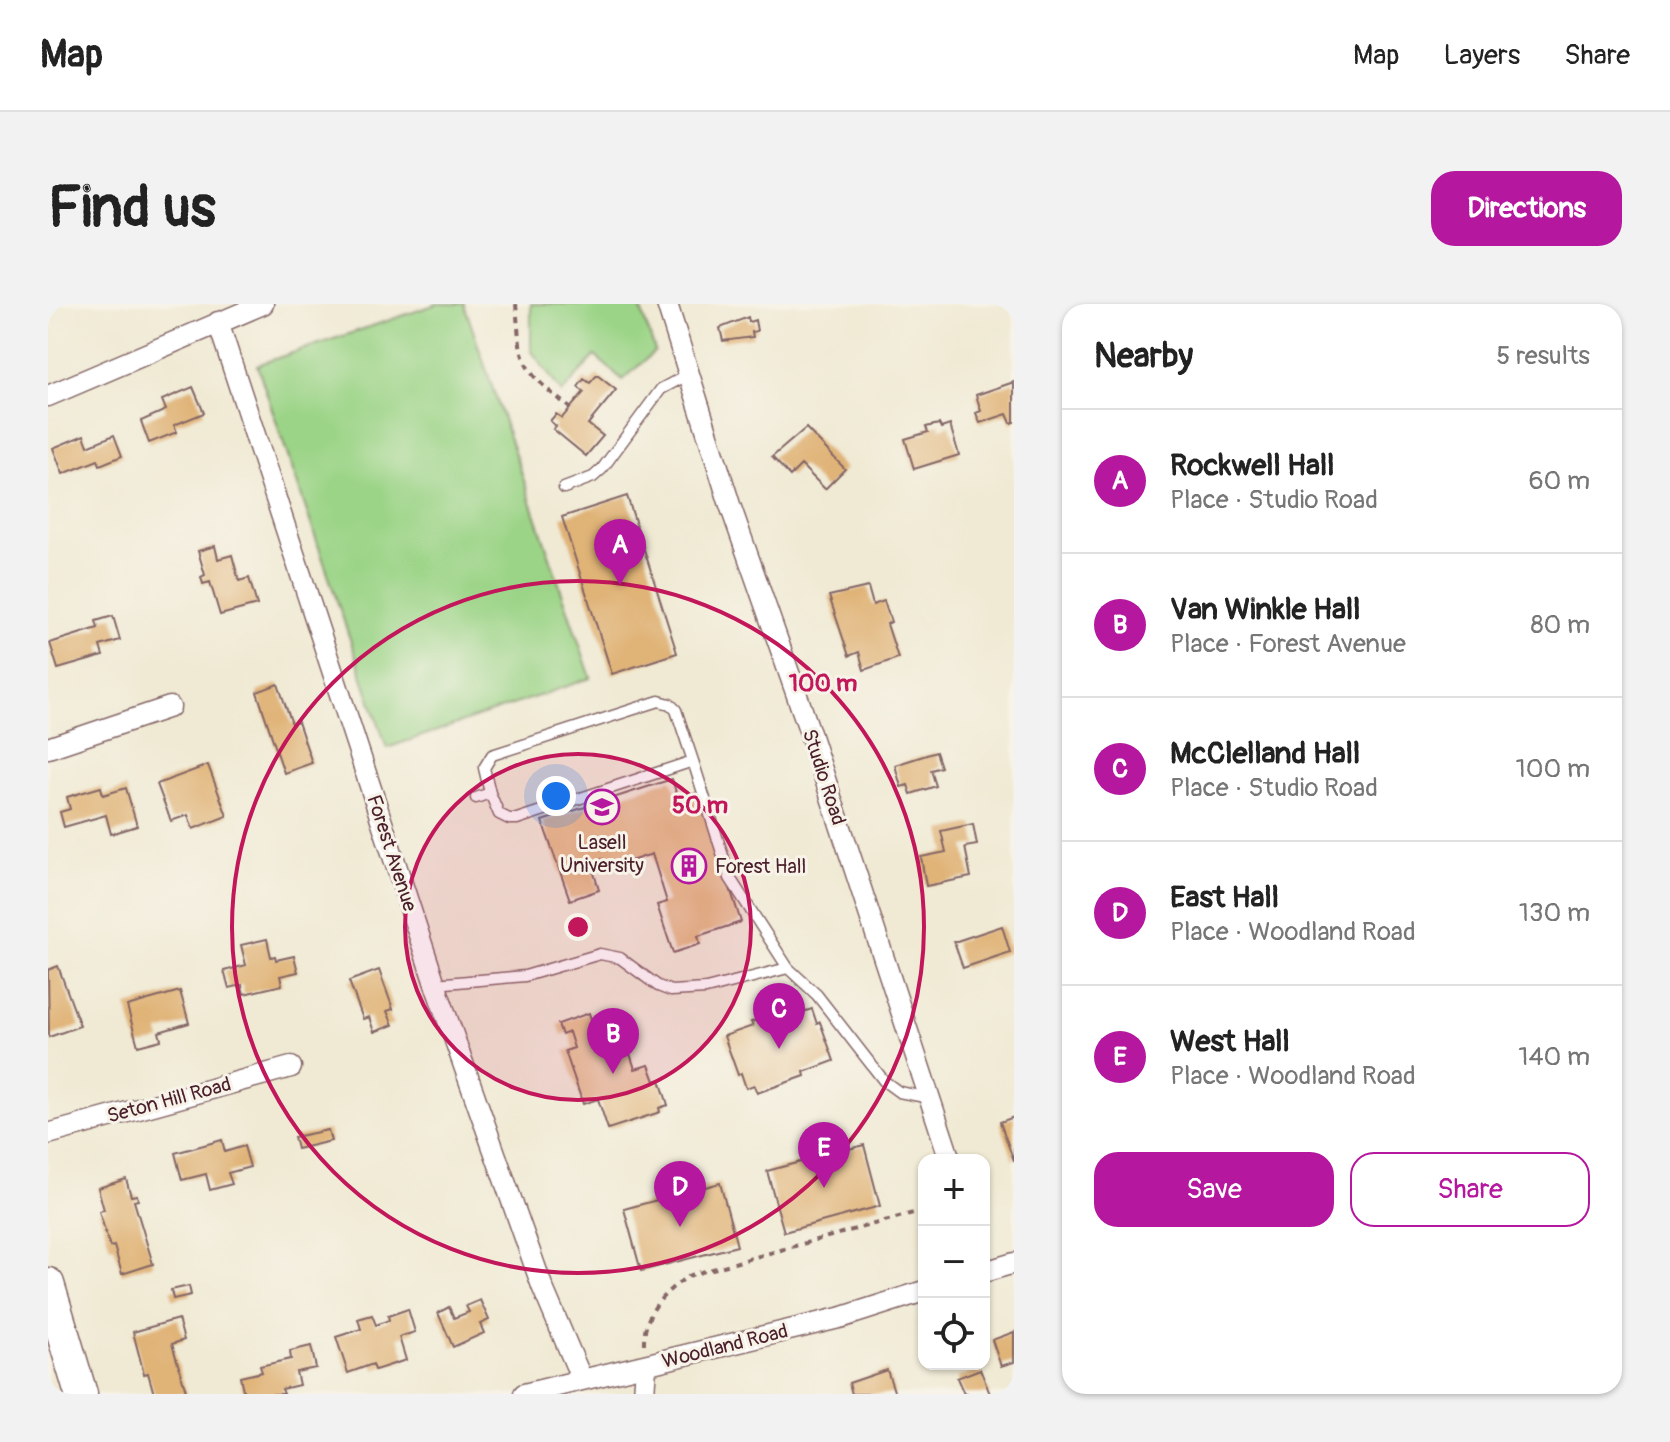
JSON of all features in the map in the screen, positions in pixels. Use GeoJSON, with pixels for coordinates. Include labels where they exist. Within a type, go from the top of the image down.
{"type":"FeatureCollection","features":[{"type":"Feature","properties":{"kind":"main road"},"geometry":{"type":"LineString","coordinates":[[48,1284],[56,1339],[81,1394]]}},
{"type":"Feature","properties":{"kind":"street"},"geometry":{"type":"LineString","coordinates":[[48,396],[263,304]]}},
{"type":"Feature","properties":{"kind":"street","name":"Studio Road"},"geometry":{"type":"LineString","coordinates":[[667,304],[730,505],[807,724],[948,1154]]}},
{"type":"Feature","properties":{"kind":"street","name":"Forest Avenue"},"geometry":{"type":"LineString","coordinates":[[218,322],[435,984],[542,1286],[582,1380]]}},
{"type":"Feature","properties":{"kind":"street"},"geometry":{"type":"LineString","coordinates":[[48,748],[170,707]]}},
{"type":"Feature","properties":{"kind":"street","name":"Seton Hill Road"},"geometry":{"type":"LineString","coordinates":[[48,1134],[291,1067]]}},
{"type":"Feature","properties":{"kind":"street"},"geometry":{"type":"LineString","coordinates":[[990,1269],[1014,1263]]}},
{"type":"Feature","properties":{"kind":"street","name":"Woodland Road"},"geometry":{"type":"LineString","coordinates":[[524,1394],[843,1317],[918,1293]]}},
{"type":"Feature","properties":{"kind":"street"},"geometry":{"type":"LineString","coordinates":[[644,1394],[646,1366]]}},
{"type":"Feature","properties":{"kind":"lane"},"geometry":{"type":"LineString","coordinates":[[564,488],[593,477],[602,469],[658,392],[668,383],[689,374]]}},
{"type":"Feature","properties":{"kind":"lane"},"geometry":{"type":"LineString","coordinates":[[693,761],[517,819],[499,814],[484,768],[492,755],[659,701],[670,704],[676,710],[693,761],[730,878],[788,968],[817,995],[884,1081],[899,1092],[930,1098]]}},
{"type":"Feature","properties":{"kind":"lane"},"geometry":{"type":"LineString","coordinates":[[476,798],[490,793]]}},
{"type":"Feature","properties":{"kind":"lane"},"geometry":{"type":"LineString","coordinates":[[435,984],[525,976],[600,954],[620,958],[658,986],[671,991],[706,989],[788,968]]}},
{"type":"Feature","properties":{"kind":"path"},"geometry":{"type":"LineString","coordinates":[[516,304],[518,347],[523,361],[542,386],[570,408]]}},
{"type":"Feature","properties":{"kind":"path"},"geometry":{"type":"LineString","coordinates":[[646,1366],[644,1336],[649,1318],[666,1294],[685,1278],[918,1212]]}},
{"type":"Feature","properties":{"kind":"green space"},"geometry":{"type":"Polygon","coordinates":[[[437,304],[464,304],[591,678],[387,748],[257,365],[437,304]]]}},
{"type":"Feature","properties":{"kind":"green space"},"geometry":{"type":"Polygon","coordinates":[[[531,304],[639,304],[655,351],[623,380],[595,356],[562,393],[531,350],[531,304]]]}},
{"type":"Feature","properties":{"kind":"building"},"geometry":{"type":"Polygon","coordinates":[[[748,317],[749,322],[755,320],[757,331],[752,332],[753,337],[723,341],[720,328],[748,317]]]}},
{"type":"Feature","properties":{"kind":"building"},"geometry":{"type":"Polygon","coordinates":[[[597,375],[616,390],[588,424],[603,436],[586,456],[553,429],[556,426],[550,421],[556,414],[562,418],[584,392],[578,387],[584,379],[590,383],[597,375]]]}},
{"type":"Feature","properties":{"kind":"building"},"geometry":{"type":"Polygon","coordinates":[[[1014,382],[1014,422],[1011,423],[1007,414],[980,423],[976,413],[981,411],[976,395],[1014,382]]]}},
{"type":"Feature","properties":{"kind":"building"},"geometry":{"type":"Polygon","coordinates":[[[193,387],[204,413],[174,425],[177,432],[149,443],[141,421],[166,410],[162,400],[193,387]]]}},
{"type":"Feature","properties":{"kind":"building"},"geometry":{"type":"Polygon","coordinates":[[[939,424],[941,428],[950,425],[959,455],[914,469],[905,439],[928,432],[926,427],[939,424]]]}},
{"type":"Feature","properties":{"kind":"building"},"geometry":{"type":"Polygon","coordinates":[[[806,428],[845,469],[825,489],[801,465],[790,476],[772,457],[806,428]]]}},
{"type":"Feature","properties":{"kind":"building"},"geometry":{"type":"Polygon","coordinates":[[[84,435],[88,446],[114,435],[122,456],[100,465],[98,460],[63,474],[53,448],[84,435]]]}},
{"type":"Feature","properties":{"kind":"building"},"geometry":{"type":"Polygon","coordinates":[[[627,496],[677,653],[612,674],[562,517],[627,496]]]}},
{"type":"Feature","properties":{"kind":"building"},"geometry":{"type":"Polygon","coordinates":[[[215,546],[218,559],[232,555],[239,581],[249,578],[257,605],[220,615],[210,582],[203,584],[201,577],[205,575],[198,551],[215,546]]]}},
{"type":"Feature","properties":{"kind":"building"},"geometry":{"type":"Polygon","coordinates":[[[868,587],[873,605],[884,601],[891,622],[887,624],[898,658],[864,670],[859,652],[849,656],[829,596],[868,587]]]}},
{"type":"Feature","properties":{"kind":"building"},"geometry":{"type":"Polygon","coordinates":[[[113,616],[120,640],[100,646],[103,656],[58,669],[50,643],[98,628],[96,621],[113,616]]]}},
{"type":"Feature","properties":{"kind":"building"},"geometry":{"type":"Polygon","coordinates":[[[278,684],[292,724],[298,722],[312,763],[284,773],[257,692],[278,684]]]}},
{"type":"Feature","properties":{"kind":"building"},"geometry":{"type":"Polygon","coordinates":[[[936,752],[941,767],[931,770],[936,786],[911,794],[908,785],[901,787],[895,765],[936,752]]]}},
{"type":"Feature","properties":{"kind":"building"},"geometry":{"type":"Polygon","coordinates":[[[208,765],[227,816],[193,829],[188,815],[171,821],[157,784],[208,765]]]}},
{"type":"Feature","properties":{"kind":"building","name":"Forest Hall"},"geometry":{"type":"Polygon","coordinates":[[[672,779],[678,799],[699,792],[741,922],[698,936],[700,944],[673,953],[657,905],[667,902],[652,854],[606,869],[603,859],[591,863],[599,890],[570,900],[542,821],[672,779]]]}},
{"type":"Feature","properties":{"kind":"building"},"geometry":{"type":"Polygon","coordinates":[[[101,787],[103,795],[126,788],[137,826],[111,834],[106,815],[64,827],[60,812],[70,809],[67,797],[101,787]]]}},
{"type":"Feature","properties":{"kind":"building"},"geometry":{"type":"Polygon","coordinates":[[[973,824],[977,845],[965,847],[971,877],[926,886],[921,857],[946,852],[941,831],[973,824]]]}},
{"type":"Feature","properties":{"kind":"building"},"geometry":{"type":"Polygon","coordinates":[[[1002,926],[1010,952],[963,968],[954,942],[1002,926]]]}},
{"type":"Feature","properties":{"kind":"building"},"geometry":{"type":"Polygon","coordinates":[[[267,939],[271,957],[275,956],[276,960],[294,956],[298,972],[280,976],[282,985],[244,994],[242,985],[229,988],[224,971],[246,965],[241,945],[267,939]]]}},
{"type":"Feature","properties":{"kind":"building"},"geometry":{"type":"Polygon","coordinates":[[[58,966],[80,1026],[49,1037],[48,970],[58,966]]]}},
{"type":"Feature","properties":{"kind":"building"},"geometry":{"type":"Polygon","coordinates":[[[379,970],[393,1009],[387,1011],[393,1025],[374,1032],[369,1017],[363,1019],[349,981],[379,970]]]}},
{"type":"Feature","properties":{"kind":"building"},"geometry":{"type":"Polygon","coordinates":[[[180,991],[189,1023],[159,1032],[161,1040],[138,1046],[127,1006],[180,991]]]}},
{"type":"Feature","properties":{"kind":"building"},"geometry":{"type":"Polygon","coordinates":[[[801,1005],[803,1012],[812,1009],[817,1024],[820,1022],[834,1061],[804,1072],[805,1076],[757,1093],[754,1085],[746,1088],[724,1036],[753,1026],[751,1022],[801,1005]]]}},
{"type":"Feature","properties":{"kind":"building"},"geometry":{"type":"Polygon","coordinates":[[[589,1013],[596,1034],[621,1026],[635,1069],[649,1065],[655,1081],[660,1080],[668,1105],[659,1108],[660,1112],[608,1129],[598,1099],[583,1104],[565,1051],[574,1048],[569,1032],[562,1035],[558,1024],[589,1013]]]}},
{"type":"Feature","properties":{"kind":"building"},"geometry":{"type":"Polygon","coordinates":[[[1014,1117],[1014,1161],[1000,1122],[1014,1117]]]}},
{"type":"Feature","properties":{"kind":"building"},"geometry":{"type":"Polygon","coordinates":[[[328,1130],[331,1141],[297,1149],[294,1137],[328,1130]]]}},
{"type":"Feature","properties":{"kind":"building"},"geometry":{"type":"Polygon","coordinates":[[[222,1140],[225,1152],[244,1146],[250,1167],[228,1173],[232,1184],[210,1190],[206,1174],[182,1180],[175,1153],[222,1140]]]}},
{"type":"Feature","properties":{"kind":"building"},"geometry":{"type":"Polygon","coordinates":[[[864,1145],[880,1206],[784,1232],[767,1171],[864,1145]]]}},
{"type":"Feature","properties":{"kind":"building"},"geometry":{"type":"Polygon","coordinates":[[[126,1179],[131,1196],[137,1195],[138,1200],[134,1201],[153,1264],[122,1274],[99,1211],[104,1210],[98,1188],[126,1179]]]}},
{"type":"Feature","properties":{"kind":"building"},"geometry":{"type":"Polygon","coordinates":[[[720,1183],[737,1246],[641,1271],[624,1209],[720,1183]]]}},
{"type":"Feature","properties":{"kind":"building"},"geometry":{"type":"Polygon","coordinates":[[[189,1286],[191,1295],[173,1299],[171,1290],[189,1286]]]}},
{"type":"Feature","properties":{"kind":"building"},"geometry":{"type":"Polygon","coordinates":[[[480,1300],[489,1320],[480,1324],[484,1333],[453,1347],[438,1313],[449,1307],[454,1318],[469,1312],[466,1306],[480,1300]]]}},
{"type":"Feature","properties":{"kind":"building"},"geometry":{"type":"Polygon","coordinates":[[[408,1309],[415,1332],[399,1337],[406,1360],[375,1370],[373,1364],[348,1373],[336,1337],[361,1329],[358,1319],[372,1315],[376,1325],[389,1320],[388,1316],[408,1309]]]}},
{"type":"Feature","properties":{"kind":"building"},"geometry":{"type":"Polygon","coordinates":[[[178,1319],[184,1340],[172,1344],[187,1394],[154,1394],[148,1373],[144,1374],[133,1332],[178,1319]]]}},
{"type":"Feature","properties":{"kind":"building"},"geometry":{"type":"Polygon","coordinates":[[[1014,1332],[1014,1362],[1001,1366],[992,1340],[1014,1332]]]}},
{"type":"Feature","properties":{"kind":"building"},"geometry":{"type":"Polygon","coordinates":[[[311,1346],[316,1368],[296,1372],[299,1385],[282,1389],[284,1394],[244,1394],[240,1377],[262,1372],[260,1366],[291,1359],[290,1351],[311,1346]]]}},
{"type":"Feature","properties":{"kind":"building"},"geometry":{"type":"Polygon","coordinates":[[[887,1370],[895,1394],[852,1394],[849,1383],[887,1370]]]}},
{"type":"Feature","properties":{"kind":"building"},"geometry":{"type":"Polygon","coordinates":[[[980,1370],[990,1394],[964,1394],[957,1378],[980,1370]]]}},
{"type":"Feature","properties":{"kind":"place","name":"Rockwell Hall"},"geometry":{"type":"Point","coordinates":[620,585]}},
{"type":"Feature","properties":{"kind":"place","name":"Lasell University"},"geometry":{"type":"Point","coordinates":[602,807]}},
{"type":"Feature","properties":{"kind":"place","name":"Forest Hall"},"geometry":{"type":"Point","coordinates":[689,866]}},
{"type":"Feature","properties":{"kind":"place","name":"McClelland Hall"},"geometry":{"type":"Point","coordinates":[779,1049]}},
{"type":"Feature","properties":{"kind":"place","name":"Van Winkle Hall"},"geometry":{"type":"Point","coordinates":[613,1074]}},
{"type":"Feature","properties":{"kind":"place","name":"West Hall"},"geometry":{"type":"Point","coordinates":[824,1188]}},
{"type":"Feature","properties":{"kind":"place","name":"East Hall"},"geometry":{"type":"Point","coordinates":[680,1227]}}]}
